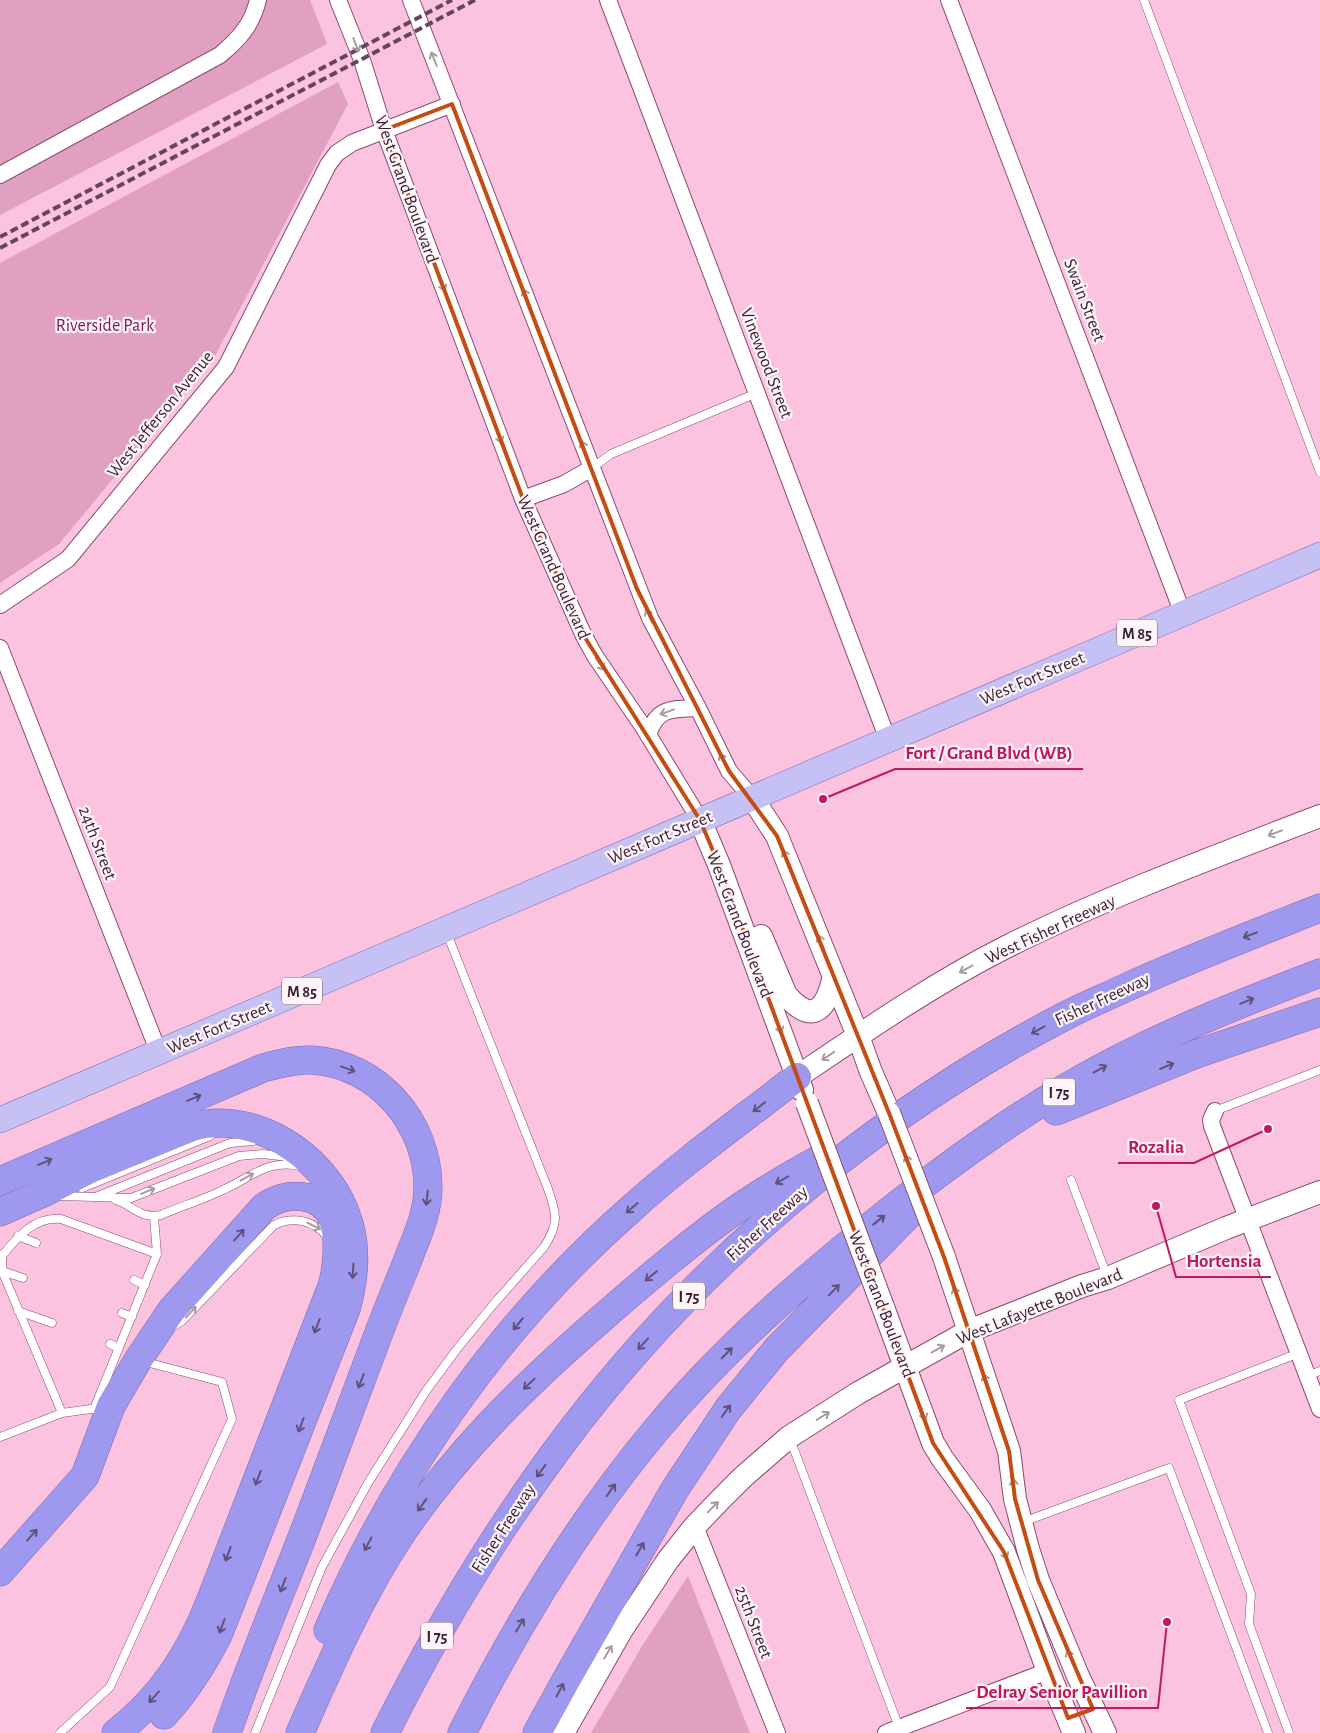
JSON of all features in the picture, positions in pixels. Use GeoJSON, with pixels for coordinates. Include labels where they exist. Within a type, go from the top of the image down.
{"type":"FeatureCollection","features":[{"type":"Feature","properties":{"kind":"highway","name":"Fisher Freeway"},"geometry":{"type":"LineString","coordinates":[[385,1733],[447,1618],[493,1542],[537,1477],[584,1414],[635,1354],[688,1296],[746,1241],[806,1188],[890,1123],[930,1095],[997,1053],[1067,1014],[1181,962],[1308,913],[1320,904]]}},
{"type":"Feature","properties":{"kind":"highway","name":"I 75"},"geometry":{"type":"LineString","coordinates":[[462,1733],[520,1625],[582,1529],[629,1465],[682,1400],[740,1340],[827,1260],[942,1170],[1049,1097],[1159,1039],[1213,1014],[1320,973]]}},
{"type":"Feature","properties":{"kind":"highway"},"geometry":{"type":"LineString","coordinates":[[537,1733],[564,1682],[675,1488],[728,1409],[776,1350],[973,1148],[1050,1113],[1196,1054],[1320,1012]]}},
{"type":"Feature","properties":{"kind":"highway"},"geometry":{"type":"LineString","coordinates":[[0,1181],[263,1068],[289,1061],[311,1060],[328,1062],[352,1070],[375,1082],[404,1111],[423,1148],[428,1188],[422,1226],[378,1335],[227,1733]]}},
{"type":"Feature","properties":{"kind":"highway"},"geometry":{"type":"LineString","coordinates":[[288,1733],[300,1695],[341,1600],[384,1514],[441,1425],[508,1336],[543,1293],[632,1207],[798,1077]]}},
{"type":"Feature","properties":{"kind":"highway"},"geometry":{"type":"LineString","coordinates":[[300,1733],[353,1618],[394,1545],[422,1504],[451,1468],[512,1400],[635,1289],[724,1218],[775,1184],[930,1095]]}},
{"type":"Feature","properties":{"kind":"highway"},"geometry":{"type":"LineString","coordinates":[[0,1212],[42,1197],[90,1169],[200,1125],[233,1124],[279,1139],[298,1153],[327,1180],[339,1198],[350,1229],[354,1257],[351,1290],[346,1309],[255,1512],[194,1639],[176,1669],[156,1696],[116,1733]]}},
{"type":"Feature","properties":{"kind":"highway"},"geometry":{"type":"LineString","coordinates":[[0,1572],[85,1476],[103,1408],[136,1349],[264,1207],[278,1198],[291,1195],[312,1199],[324,1207],[333,1220],[335,1228],[335,1276],[255,1512],[218,1635],[205,1661],[174,1704],[146,1733]]}},
{"type":"Feature","properties":{"kind":"highway"},"geometry":{"type":"LineString","coordinates":[[407,1733],[493,1542]]}},
{"type":"Feature","properties":{"kind":"highway"},"geometry":{"type":"LineString","coordinates":[[473,1733],[496,1667]]}},
{"type":"Feature","properties":{"kind":"main road","name":"West Fort Street"},"geometry":{"type":"LineString","coordinates":[[0,1120],[1320,555]]}},
{"type":"Feature","properties":{"kind":"street"},"geometry":{"type":"LineString","coordinates":[[0,174],[220,55],[244,33],[252,20],[258,0]]}},
{"type":"Feature","properties":{"kind":"street","name":"West Grand Boulevard"},"geometry":{"type":"LineString","coordinates":[[338,0],[362,60],[384,130],[523,499],[591,650],[648,735],[700,820],[719,865],[933,1443],[980,1510],[1004,1552],[1048,1671],[1071,1726],[1093,1709]]}},
{"type":"Feature","properties":{"kind":"street"},"geometry":{"type":"LineString","coordinates":[[412,0],[650,618],[729,771],[752,799],[777,836],[889,1113],[944,1257],[1010,1451],[1015,1499],[1038,1580],[1078,1676],[1105,1733]]}},
{"type":"Feature","properties":{"kind":"street","name":"Vinewood Street"},"geometry":{"type":"LineString","coordinates":[[608,0],[888,740]]}},
{"type":"Feature","properties":{"kind":"street","name":"Swain Street"},"geometry":{"type":"LineString","coordinates":[[949,0],[1183,614]]}},
{"type":"Feature","properties":{"kind":"street","name":"West Jefferson Avenue"},"geometry":{"type":"LineString","coordinates":[[0,605],[68,559],[226,367],[328,165],[337,153],[352,143],[452,104]]}},
{"type":"Feature","properties":{"kind":"street"},"geometry":{"type":"LineString","coordinates":[[523,499],[564,484],[592,468]]}},
{"type":"Feature","properties":{"kind":"street","name":"24th Street"},"geometry":{"type":"LineString","coordinates":[[0,648],[159,1053]]}},
{"type":"Feature","properties":{"kind":"street"},"geometry":{"type":"LineString","coordinates":[[648,735],[651,725],[660,713],[678,708],[698,708]]}},
{"type":"Feature","properties":{"kind":"street","name":"West Fisher Freeway"},"geometry":{"type":"LineString","coordinates":[[798,1077],[858,1036],[948,979],[1022,940],[1073,915],[1174,872],[1320,816]]}},
{"type":"Feature","properties":{"kind":"street"},"geometry":{"type":"LineString","coordinates":[[719,865],[751,910],[781,986],[792,1002],[803,1010],[810,1011],[820,1008],[828,998],[834,976]]}},
{"type":"Feature","properties":{"kind":"street"},"geometry":{"type":"LineString","coordinates":[[1215,1111],[1211,1120],[1212,1126],[1299,1353],[1314,1374],[1320,1409]]}},
{"type":"Feature","properties":{"kind":"street","name":"West Lafayette Boulevard"},"geometry":{"type":"LineString","coordinates":[[563,1733],[638,1603],[668,1560],[695,1526],[743,1477],[789,1437],[858,1393],[969,1331],[1082,1286],[1108,1278],[1320,1192]]}},
{"type":"Feature","properties":{"kind":"street","name":"25th Street"},"geometry":{"type":"LineString","coordinates":[[695,1526],[777,1733]]}},
{"type":"Feature","properties":{"kind":"street"},"geometry":{"type":"LineString","coordinates":[[896,1731],[1048,1671]]}},
{"type":"Feature","properties":{"kind":"lane"},"geometry":{"type":"LineString","coordinates":[[1144,0],[1320,472]]}},
{"type":"Feature","properties":{"kind":"lane"},"geometry":{"type":"LineString","coordinates":[[592,468],[611,454],[757,393]]}},
{"type":"Feature","properties":{"kind":"lane"},"geometry":{"type":"LineString","coordinates":[[255,1733],[322,1567],[368,1483],[426,1391],[492,1306],[544,1247],[555,1226],[555,1208],[446,930]]}},
{"type":"Feature","properties":{"kind":"lane"},"geometry":{"type":"LineString","coordinates":[[1215,1111],[1320,1070]]}},
{"type":"Feature","properties":{"kind":"lane"},"geometry":{"type":"LineString","coordinates":[[42,1197],[68,1193],[206,1137],[224,1135],[258,1138],[298,1153]]}},
{"type":"Feature","properties":{"kind":"lane"},"geometry":{"type":"LineString","coordinates":[[89,1197],[104,1194],[230,1142],[255,1141],[298,1153]]}},
{"type":"Feature","properties":{"kind":"lane"},"geometry":{"type":"LineString","coordinates":[[42,1197],[131,1198],[232,1158],[250,1154],[288,1157],[306,1164],[327,1180]]}},
{"type":"Feature","properties":{"kind":"lane"},"geometry":{"type":"LineString","coordinates":[[106,1198],[117,1200],[141,1214],[154,1216],[161,1215],[226,1188],[258,1170],[275,1164],[301,1166],[327,1180]]}},
{"type":"Feature","properties":{"kind":"lane"},"geometry":{"type":"LineString","coordinates":[[1071,1180],[1108,1278]]}},
{"type":"Feature","properties":{"kind":"lane"},"geometry":{"type":"LineString","coordinates":[[136,1349],[132,1317],[157,1254],[154,1216]]}},
{"type":"Feature","properties":{"kind":"lane"},"geometry":{"type":"LineString","coordinates":[[62,1413],[2,1271],[1,1255],[18,1236],[39,1222],[50,1218],[60,1219],[157,1254]]}},
{"type":"Feature","properties":{"kind":"lane"},"geometry":{"type":"LineString","coordinates":[[18,1236],[36,1243]]}},
{"type":"Feature","properties":{"kind":"lane"},"geometry":{"type":"LineString","coordinates":[[2,1271],[23,1278]]}},
{"type":"Feature","properties":{"kind":"lane"},"geometry":{"type":"LineString","coordinates":[[134,1280],[145,1285]]}},
{"type":"Feature","properties":{"kind":"lane"},"geometry":{"type":"LineString","coordinates":[[18,1311],[52,1324]]}},
{"type":"Feature","properties":{"kind":"lane"},"geometry":{"type":"LineString","coordinates":[[122,1313],[132,1317]]}},
{"type":"Feature","properties":{"kind":"lane"},"geometry":{"type":"LineString","coordinates":[[60,1733],[110,1687],[232,1419],[222,1382],[136,1349],[110,1344]]}},
{"type":"Feature","properties":{"kind":"lane"},"geometry":{"type":"LineString","coordinates":[[1289,1733],[1249,1624],[1252,1594],[1179,1400],[1299,1353]]}},
{"type":"Feature","properties":{"kind":"lane"},"geometry":{"type":"LineString","coordinates":[[0,1437],[62,1413],[103,1408]]}},
{"type":"Feature","properties":{"kind":"lane"},"geometry":{"type":"LineString","coordinates":[[789,1437],[896,1731]]}},
{"type":"Feature","properties":{"kind":"lane"},"geometry":{"type":"LineString","coordinates":[[1021,1523],[1169,1468],[1268,1733]]}},
{"type":"Feature","properties":{"kind":"highlighted area"},"geometry":{"type":"Polygon","coordinates":[[[452,104],[637,589],[729,771],[777,836],[889,1113],[944,1257],[1009,1451],[1015,1499],[1038,1580],[1093,1709],[1068,1718],[1004,1552],[933,1443],[719,865],[700,820],[584,636],[523,499],[384,130],[452,104]]]}},
{"type":"Feature","properties":{"kind":"green space"},"geometry":{"type":"Polygon","coordinates":[[[0,0],[310,0],[327,44],[0,215],[0,0]]]}},
{"type":"Feature","properties":{"kind":"green space","name":"Riverside Park"},"geometry":{"type":"Polygon","coordinates":[[[338,82],[348,104],[215,356],[59,544],[0,583],[0,263],[338,82]]]}},
{"type":"Feature","properties":{"kind":"green space"},"geometry":{"type":"Polygon","coordinates":[[[688,1576],[750,1733],[591,1733],[644,1643],[688,1576]]]}},
{"type":"Feature","properties":{"kind":"railway"},"geometry":{"type":"LineString","coordinates":[[0,237],[452,0]]}},
{"type":"Feature","properties":{"kind":"railway"},"geometry":{"type":"LineString","coordinates":[[0,248],[475,0]]}},
{"type":"Feature","properties":{"kind":"place","name":"Fort / Grand Blvd (WB)"},"geometry":{"type":"Point","coordinates":[823,799]}},
{"type":"Feature","properties":{"kind":"place","name":"Rozalia"},"geometry":{"type":"Point","coordinates":[1268,1129]}},
{"type":"Feature","properties":{"kind":"place","name":"Hortensia"},"geometry":{"type":"Point","coordinates":[1156,1206]}},
{"type":"Feature","properties":{"kind":"place","name":"Delray Senior Pavillion"},"geometry":{"type":"Point","coordinates":[1167,1622]}}]}
